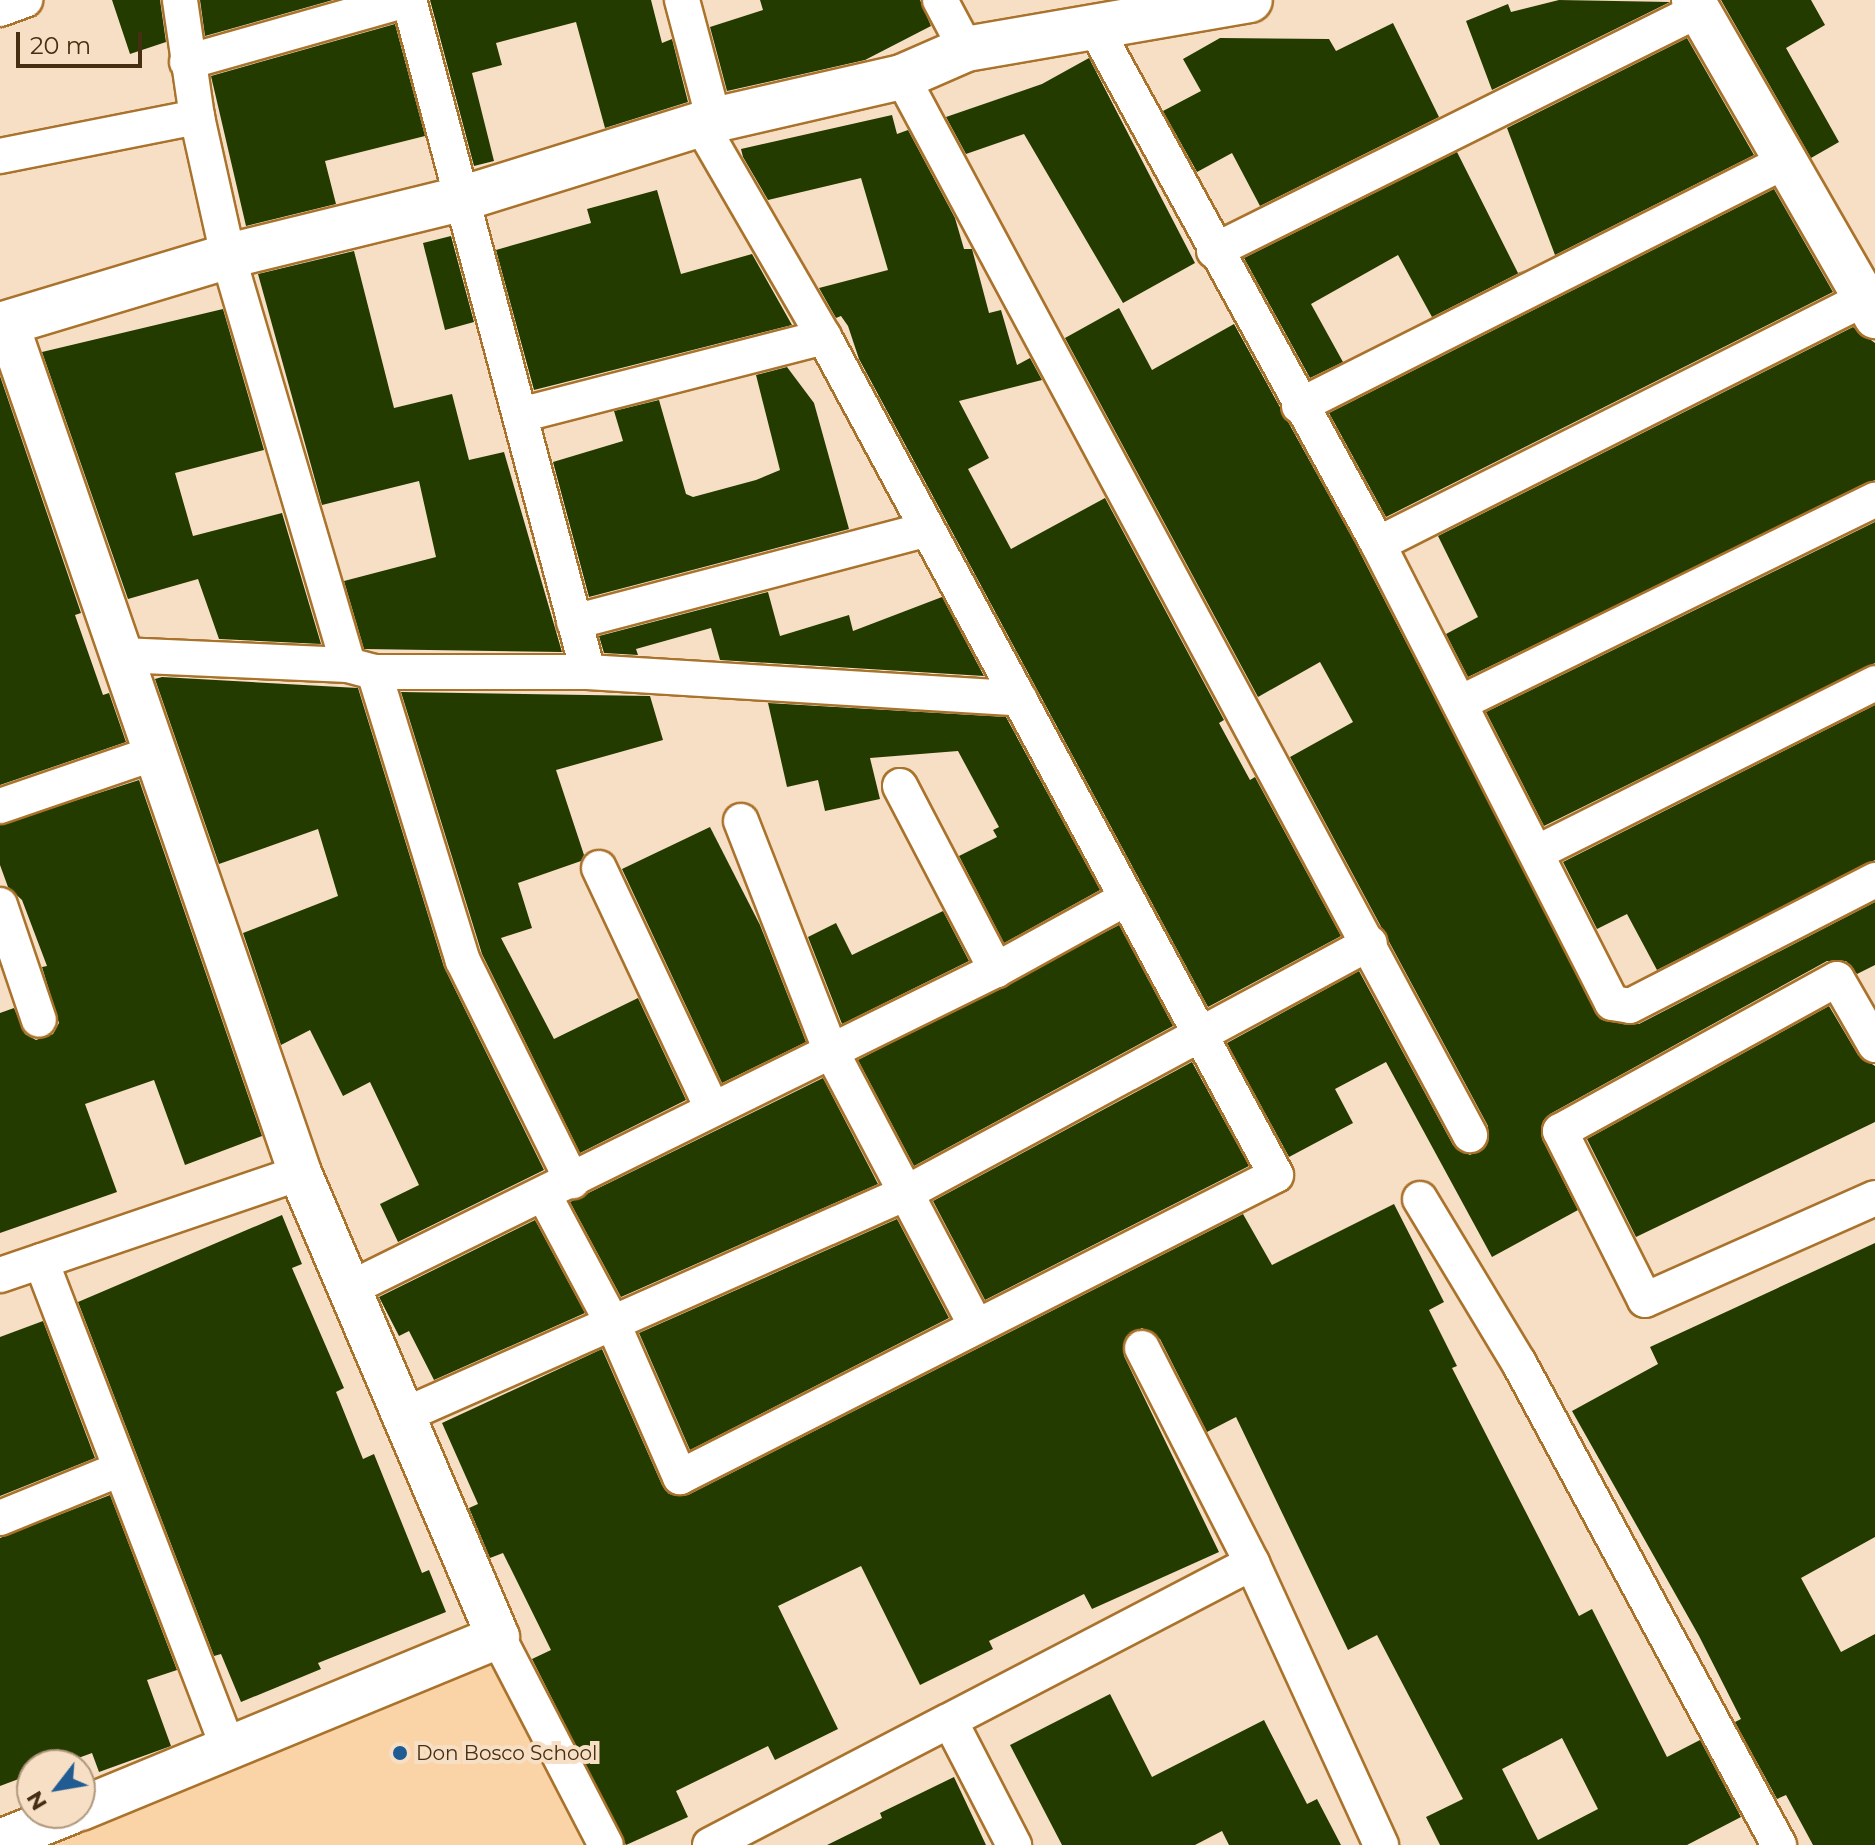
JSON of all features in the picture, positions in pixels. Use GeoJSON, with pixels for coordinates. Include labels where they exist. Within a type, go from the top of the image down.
{"type":"FeatureCollection","features":[{"type":"Feature","properties":{"kind":"main road"},"geometry":{"type":"LineString","coordinates":[[3,324],[228,256],[464,198],[708,122],[902,77],[966,49],[1094,26],[1148,8],[1250,0]]}},
{"type":"Feature","properties":{"kind":"street"},"geometry":{"type":"LineString","coordinates":[[0,9],[25,0]]}},
{"type":"Feature","properties":{"kind":"street"},"geometry":{"type":"LineString","coordinates":[[180,0],[197,117],[228,256],[361,668],[463,961],[680,1477],[1276,1175],[1019,698],[924,530],[708,122],[682,0]]}},
{"type":"Feature","properties":{"kind":"street"},"geometry":{"type":"LineString","coordinates":[[187,62],[408,0],[464,198],[588,672]]}},
{"type":"Feature","properties":{"kind":"street"},"geometry":{"type":"LineString","coordinates":[[940,0],[966,49]]}},
{"type":"Feature","properties":{"kind":"street"},"geometry":{"type":"LineString","coordinates":[[1214,251],[1696,5],[1870,307],[1378,544]]}},
{"type":"Feature","properties":{"kind":"street"},"geometry":{"type":"LineString","coordinates":[[1094,26],[1214,251],[1378,544],[1538,852],[1612,1003],[1630,1006],[1875,880]]}},
{"type":"Feature","properties":{"kind":"street"},"geometry":{"type":"LineString","coordinates":[[902,77],[1370,943],[1470,1135]]}},
{"type":"Feature","properties":{"kind":"street"},"geometry":{"type":"LineString","coordinates":[[0,156],[197,117]]}},
{"type":"Feature","properties":{"kind":"street"},"geometry":{"type":"LineString","coordinates":[[1299,406],[1784,162]]}},
{"type":"Feature","properties":{"kind":"street"},"geometry":{"type":"LineString","coordinates":[[3,324],[300,1173],[400,1417],[498,1637],[606,1845]]}},
{"type":"Feature","properties":{"kind":"street"},"geometry":{"type":"LineString","coordinates":[[520,415],[824,337]]}},
{"type":"Feature","properties":{"kind":"street"},"geometry":{"type":"LineString","coordinates":[[1460,703],[1875,500]]}},
{"type":"Feature","properties":{"kind":"street"},"geometry":{"type":"LineString","coordinates":[[574,622],[924,530]]}},
{"type":"Feature","properties":{"kind":"street"},"geometry":{"type":"LineString","coordinates":[[121,655],[361,668],[588,672],[1019,698]]}},
{"type":"Feature","properties":{"kind":"street"},"geometry":{"type":"LineString","coordinates":[[1538,852],[1875,683]]}},
{"type":"Feature","properties":{"kind":"street"},"geometry":{"type":"LineString","coordinates":[[0,806],[155,753]]}},
{"type":"Feature","properties":{"kind":"street"},"geometry":{"type":"LineString","coordinates":[[900,786],[996,970]]}},
{"type":"Feature","properties":{"kind":"street"},"geometry":{"type":"LineString","coordinates":[[741,821],[830,1049],[976,1326]]}},
{"type":"Feature","properties":{"kind":"street"},"geometry":{"type":"LineString","coordinates":[[599,868],[712,1108]]}},
{"type":"Feature","properties":{"kind":"street"},"geometry":{"type":"LineString","coordinates":[[347,1290],[558,1188],[830,1049],[996,970],[1127,898]]}},
{"type":"Feature","properties":{"kind":"street"},"geometry":{"type":"LineString","coordinates":[[0,905],[39,1020]]}},
{"type":"Feature","properties":{"kind":"street"},"geometry":{"type":"LineString","coordinates":[[400,1417],[614,1326],[904,1194],[1370,943]]}},
{"type":"Feature","properties":{"kind":"street"},"geometry":{"type":"LineString","coordinates":[[1875,1045],[1837,979],[1560,1131],[1645,1300],[1875,1198]]}},
{"type":"Feature","properties":{"kind":"street"},"geometry":{"type":"LineString","coordinates":[[0,1275],[300,1173]]}},
{"type":"Feature","properties":{"kind":"street"},"geometry":{"type":"LineString","coordinates":[[1420,1199],[1527,1377],[1779,1845]]}},
{"type":"Feature","properties":{"kind":"street"},"geometry":{"type":"LineString","coordinates":[[41,1261],[229,1750]]}},
{"type":"Feature","properties":{"kind":"street"},"geometry":{"type":"LineString","coordinates":[[1142,1348],[1252,1563],[1381,1845]]}},
{"type":"Feature","properties":{"kind":"street"},"geometry":{"type":"LineString","coordinates":[[0,1518],[120,1469]]}},
{"type":"Feature","properties":{"kind":"street"},"geometry":{"type":"LineString","coordinates":[[710,1845],[1252,1563]]}},
{"type":"Feature","properties":{"kind":"street"},"geometry":{"type":"LineString","coordinates":[[96,1803],[498,1637]]}},
{"type":"Feature","properties":{"kind":"street"},"geometry":{"type":"LineString","coordinates":[[950,1721],[1014,1845]]}},
{"type":"Feature","properties":{"kind":"street"},"geometry":{"type":"LineString","coordinates":[[0,1841],[30,1829]]}},
{"type":"Feature","properties":{"kind":"shaded area","name":"Don Bosco School"},"geometry":{"type":"Polygon","coordinates":[[[495,1662],[583,1845],[28,1845],[69,1829],[96,1829],[96,1818],[495,1662]]]}},
{"type":"Feature","properties":{"kind":"building"},"geometry":{"type":"Polygon","coordinates":[[[112,0],[160,0],[166,42],[130,54],[112,0]]]}},
{"type":"Feature","properties":{"kind":"building"},"geometry":{"type":"Polygon","coordinates":[[[200,0],[333,0],[205,36],[200,0]]]}},
{"type":"Feature","properties":{"kind":"building"},"geometry":{"type":"Polygon","coordinates":[[[430,0],[651,0],[662,43],[672,39],[688,102],[605,128],[576,22],[496,43],[502,65],[472,73],[494,161],[474,166],[430,0]]]}},
{"type":"Feature","properties":{"kind":"building"},"geometry":{"type":"Polygon","coordinates":[[[760,0],[920,0],[931,26],[865,60],[727,91],[710,27],[763,10],[760,0]]]}},
{"type":"Feature","properties":{"kind":"building"},"geometry":{"type":"Polygon","coordinates":[[[1559,0],[1670,2],[1492,90],[1466,21],[1508,4],[1511,12],[1559,0]]]}},
{"type":"Feature","properties":{"kind":"building"},"geometry":{"type":"Polygon","coordinates":[[[1721,0],[1811,0],[1825,25],[1786,48],[1839,142],[1811,158],[1721,0]]]}},
{"type":"Feature","properties":{"kind":"building"},"geometry":{"type":"Polygon","coordinates":[[[1393,23],[1439,117],[1260,206],[1232,153],[1197,172],[1163,111],[1201,91],[1183,59],[1220,38],[1329,39],[1336,51],[1393,23]]]}},
{"type":"Feature","properties":{"kind":"building"},"geometry":{"type":"Polygon","coordinates":[[[395,24],[425,136],[325,161],[336,204],[246,226],[211,76],[395,24]]]}},
{"type":"Feature","properties":{"kind":"building"},"geometry":{"type":"Polygon","coordinates":[[[1687,38],[1754,155],[1555,255],[1507,128],[1687,38]]]}},
{"type":"Feature","properties":{"kind":"building"},"geometry":{"type":"Polygon","coordinates":[[[1089,58],[1195,263],[1123,303],[1024,134],[966,154],[946,117],[1042,84],[1089,58]]]}},
{"type":"Feature","properties":{"kind":"building"},"geometry":{"type":"Polygon","coordinates":[[[892,115],[897,134],[908,130],[955,218],[964,249],[972,249],[989,313],[1001,310],[1017,365],[1030,358],[1042,380],[959,401],[989,458],[968,469],[1011,549],[1105,498],[1224,720],[1219,723],[1250,780],[1255,777],[1341,936],[1208,1007],[859,359],[848,326],[841,316],[836,318],[819,288],[888,270],[861,178],[768,200],[743,157],[741,149],[892,115]]]}},
{"type":"Feature","properties":{"kind":"building"},"geometry":{"type":"Polygon","coordinates":[[[1457,152],[1518,273],[1525,270],[1432,317],[1398,255],[1311,304],[1343,362],[1310,378],[1244,258],[1457,152]]]}},
{"type":"Feature","properties":{"kind":"building"},"geometry":{"type":"Polygon","coordinates":[[[1774,189],[1833,292],[1386,517],[1329,413],[1774,189]]]}},
{"type":"Feature","properties":{"kind":"building"},"geometry":{"type":"Polygon","coordinates":[[[657,190],[681,274],[752,254],[792,325],[534,390],[496,250],[591,223],[587,209],[657,190]]]}},
{"type":"Feature","properties":{"kind":"building"},"geometry":{"type":"Polygon","coordinates":[[[451,236],[474,322],[445,330],[423,243],[451,236]]]}},
{"type":"Feature","properties":{"kind":"building"},"geometry":{"type":"Polygon","coordinates":[[[354,251],[394,408],[452,394],[469,460],[504,452],[562,652],[364,649],[344,581],[436,557],[419,481],[322,505],[258,274],[354,251]]]}},
{"type":"Feature","properties":{"kind":"building"},"geometry":{"type":"Polygon","coordinates":[[[1119,308],[1152,370],[1234,324],[1355,543],[1600,1019],[1639,1024],[1875,902],[1875,965],[1857,974],[1846,961],[1827,961],[1550,1114],[1543,1121],[1542,1139],[1578,1210],[1492,1257],[1386,1062],[1335,1089],[1353,1123],[1289,1157],[1227,1043],[1359,971],[1453,1145],[1470,1155],[1487,1145],[1488,1126],[1290,757],[1353,722],[1320,662],[1258,697],[1065,338],[1119,308]]]}},
{"type":"Feature","properties":{"kind":"building"},"geometry":{"type":"Polygon","coordinates":[[[223,309],[264,450],[175,473],[193,536],[282,513],[321,644],[219,639],[198,579],[128,599],[42,352],[223,309]]]}},
{"type":"Feature","properties":{"kind":"building"},"geometry":{"type":"Polygon","coordinates":[[[1853,327],[1875,343],[1875,480],[1468,677],[1446,634],[1478,617],[1438,536],[1853,327]]]}},
{"type":"Feature","properties":{"kind":"building"},"geometry":{"type":"Polygon","coordinates":[[[787,367],[814,403],[849,529],[589,597],[553,462],[623,441],[614,411],[659,400],[686,494],[693,497],[756,480],[780,470],[756,375],[787,367]]]}},
{"type":"Feature","properties":{"kind":"building"},"geometry":{"type":"Polygon","coordinates":[[[0,376],[81,613],[75,615],[103,695],[109,693],[126,742],[0,785],[0,376]]]}},
{"type":"Feature","properties":{"kind":"building"},"geometry":{"type":"Polygon","coordinates":[[[1875,522],[1875,663],[1544,826],[1486,712],[1875,522]]]}},
{"type":"Feature","properties":{"kind":"building"},"geometry":{"type":"Polygon","coordinates":[[[768,592],[780,636],[849,615],[853,631],[942,597],[984,676],[720,660],[711,628],[636,649],[638,655],[604,653],[599,636],[768,592]]]}},
{"type":"Feature","properties":{"kind":"building"},"geometry":{"type":"Polygon","coordinates":[[[155,679],[358,688],[444,967],[544,1170],[398,1242],[380,1204],[419,1185],[370,1082],[343,1096],[310,1030],[281,1045],[243,933],[338,896],[318,829],[219,864],[155,679]]]}},
{"type":"Feature","properties":{"kind":"building"},"geometry":{"type":"Polygon","coordinates":[[[401,692],[650,696],[663,740],[556,770],[584,855],[581,861],[518,883],[532,928],[501,938],[554,1039],[638,998],[686,1100],[580,1153],[482,954],[401,692]]]}},
{"type":"Feature","properties":{"kind":"building"},"geometry":{"type":"Polygon","coordinates":[[[768,703],[1006,717],[1100,890],[1004,943],[959,856],[997,837],[993,830],[999,827],[958,751],[870,758],[880,799],[825,811],[818,780],[787,787],[768,703]]]}},
{"type":"Feature","properties":{"kind":"building"},"geometry":{"type":"Polygon","coordinates":[[[1875,705],[1875,860],[1657,970],[1627,914],[1597,929],[1563,862],[1875,705]]]}},
{"type":"Feature","properties":{"kind":"building"},"geometry":{"type":"Polygon","coordinates":[[[139,780],[262,1136],[185,1165],[154,1080],[85,1104],[117,1192],[0,1233],[0,1013],[14,1008],[25,1034],[36,1040],[53,1034],[59,1023],[42,967],[47,966],[22,900],[8,887],[0,865],[0,825],[139,780]]]}},
{"type":"Feature","properties":{"kind":"building"},"geometry":{"type":"Polygon","coordinates":[[[710,827],[760,925],[806,1042],[722,1083],[622,869],[710,827]]]}},
{"type":"Feature","properties":{"kind":"building"},"geometry":{"type":"Polygon","coordinates":[[[943,911],[969,961],[842,1024],[808,937],[836,923],[852,955],[943,911]]]}},
{"type":"Feature","properties":{"kind":"building"},"geometry":{"type":"Polygon","coordinates":[[[1119,925],[1173,1026],[914,1166],[858,1060],[1119,925]]]}},
{"type":"Feature","properties":{"kind":"building"},"geometry":{"type":"Polygon","coordinates":[[[1829,1006],[1858,1055],[1875,1066],[1875,1122],[1636,1237],[1587,1139],[1829,1006]]]}},
{"type":"Feature","properties":{"kind":"building"},"geometry":{"type":"Polygon","coordinates":[[[1192,1062],[1249,1166],[985,1300],[933,1201],[1192,1062]]]}},
{"type":"Feature","properties":{"kind":"building"},"geometry":{"type":"Polygon","coordinates":[[[823,1078],[878,1184],[621,1297],[570,1202],[823,1078]]]}},
{"type":"Feature","properties":{"kind":"building"},"geometry":{"type":"Polygon","coordinates":[[[1394,1204],[1444,1302],[1429,1310],[1457,1366],[1452,1368],[1579,1616],[1592,1609],[1667,1757],[1700,1740],[1741,1817],[1687,1845],[1440,1845],[1426,1817],[1463,1799],[1377,1635],[1348,1650],[1236,1417],[1207,1432],[1160,1339],[1142,1328],[1126,1337],[1124,1356],[1219,1552],[1092,1609],[1084,1594],[989,1641],[993,1649],[920,1685],[861,1566],[778,1606],[838,1729],[775,1760],[768,1746],[676,1791],[688,1817],[626,1845],[532,1659],[551,1650],[503,1553],[490,1558],[469,1508],[478,1504],[442,1423],[602,1349],[662,1485],[669,1494],[688,1495],[1243,1214],[1272,1265],[1394,1204]],[[1562,1738],[1502,1769],[1538,1840],[1598,1809],[1562,1738]]]}},
{"type":"Feature","properties":{"kind":"building"},"geometry":{"type":"Polygon","coordinates":[[[282,1215],[302,1264],[292,1268],[344,1388],[336,1392],[363,1459],[374,1454],[422,1573],[429,1570],[446,1612],[318,1663],[321,1669],[241,1702],[221,1654],[214,1656],[78,1302],[282,1215]]]}},
{"type":"Feature","properties":{"kind":"building"},"geometry":{"type":"Polygon","coordinates":[[[897,1219],[949,1318],[690,1450],[639,1333],[897,1219]]]}},
{"type":"Feature","properties":{"kind":"building"},"geometry":{"type":"Polygon","coordinates":[[[535,1220],[585,1313],[434,1380],[409,1331],[399,1336],[379,1297],[535,1220]]]}},
{"type":"Feature","properties":{"kind":"building"},"geometry":{"type":"Polygon","coordinates":[[[1875,1243],[1875,1537],[1801,1578],[1841,1652],[1875,1634],[1875,1845],[1813,1845],[1786,1795],[1777,1799],[1735,1722],[1741,1719],[1699,1636],[1572,1411],[1658,1364],[1650,1347],[1875,1243]]]}},
{"type":"Feature","properties":{"kind":"building"},"geometry":{"type":"Polygon","coordinates":[[[43,1321],[95,1458],[0,1496],[0,1337],[43,1321]]]}},
{"type":"Feature","properties":{"kind":"building"},"geometry":{"type":"Polygon","coordinates":[[[110,1495],[177,1670],[147,1680],[171,1746],[99,1772],[96,1749],[16,1749],[16,1780],[0,1786],[0,1538],[110,1495]]]}},
{"type":"Feature","properties":{"kind":"building"},"geometry":{"type":"Polygon","coordinates":[[[1110,1694],[1152,1777],[1264,1720],[1307,1804],[1317,1799],[1341,1845],[1229,1845],[1222,1831],[1195,1845],[1062,1845],[1010,1745],[1110,1694]]]}},
{"type":"Feature","properties":{"kind":"building"},"geometry":{"type":"Polygon","coordinates":[[[954,1777],[986,1845],[827,1845],[882,1818],[880,1813],[954,1777]]]}},
{"type":"Feature","properties":{"kind":"place","name":"Don Bosco School"},"geometry":{"type":"Point","coordinates":[400,1753]}}]}
